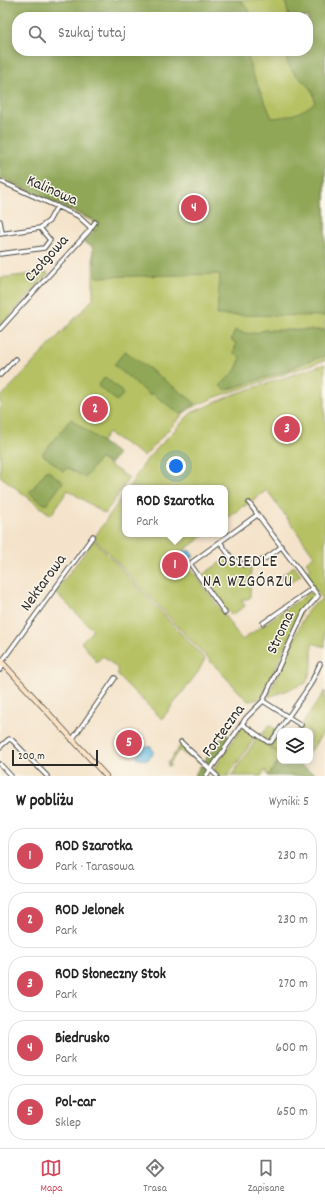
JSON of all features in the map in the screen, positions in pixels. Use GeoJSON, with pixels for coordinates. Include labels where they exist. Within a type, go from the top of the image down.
{"type":"FeatureCollection","features":[{"type":"Feature","properties":{"kind":"main road"},"geometry":{"type":"LineString","coordinates":[[1,664],[106,776]]}},
{"type":"Feature","properties":{"kind":"street","name":"Kalinowa"},"geometry":{"type":"LineString","coordinates":[[0,181],[78,216],[91,228]]}},
{"type":"Feature","properties":{"kind":"street"},"geometry":{"type":"LineString","coordinates":[[0,221],[1,234],[40,228],[49,221],[57,206]]}},
{"type":"Feature","properties":{"kind":"street","name":"Czołgowa"},"geometry":{"type":"LineString","coordinates":[[0,329],[95,222]]}},
{"type":"Feature","properties":{"kind":"street"},"geometry":{"type":"LineString","coordinates":[[0,254],[44,248],[50,240],[40,228]]}},
{"type":"Feature","properties":{"kind":"street"},"geometry":{"type":"LineString","coordinates":[[0,375],[15,359]]}},
{"type":"Feature","properties":{"kind":"street"},"geometry":{"type":"LineString","coordinates":[[249,503],[312,588],[263,623]]}},
{"type":"Feature","properties":{"kind":"street"},"geometry":{"type":"LineString","coordinates":[[228,536],[257,515]]}},
{"type":"Feature","properties":{"kind":"street","name":"Nektarowa"},"geometry":{"type":"LineString","coordinates":[[1,664],[93,536]]}},
{"type":"Feature","properties":{"kind":"street"},"geometry":{"type":"LineString","coordinates":[[225,613],[191,565],[192,562],[227,537]]}},
{"type":"Feature","properties":{"kind":"street"},"geometry":{"type":"LineString","coordinates":[[220,542],[233,560],[247,565],[260,563],[281,547]]}},
{"type":"Feature","properties":{"kind":"street","name":"Stroma"},"geometry":{"type":"LineString","coordinates":[[263,701],[304,612],[318,596],[312,588]]}},
{"type":"Feature","properties":{"kind":"street"},"geometry":{"type":"LineString","coordinates":[[242,724],[268,742],[272,741],[310,685],[320,664]]}},
{"type":"Feature","properties":{"kind":"street"},"geometry":{"type":"LineString","coordinates":[[72,740],[115,678]]}},
{"type":"Feature","properties":{"kind":"street"},"geometry":{"type":"LineString","coordinates":[[263,701],[301,725]]}},
{"type":"Feature","properties":{"kind":"street","name":"Forteczna"},"geometry":{"type":"LineString","coordinates":[[206,776],[242,724],[263,701]]}},
{"type":"Feature","properties":{"kind":"street"},"geometry":{"type":"LineString","coordinates":[[0,747],[9,739],[12,740],[47,776]]}},
{"type":"Feature","properties":{"kind":"street"},"geometry":{"type":"LineString","coordinates":[[182,742],[217,776]]}},
{"type":"Feature","properties":{"kind":"street"},"geometry":{"type":"LineString","coordinates":[[0,764],[11,776]]}},
{"type":"Feature","properties":{"kind":"green space"},"geometry":{"type":"Polygon","coordinates":[[[0,0],[325,0],[325,360],[216,397],[195,406],[185,412],[144,456],[108,433],[93,454],[129,478],[124,485],[122,485],[122,488],[105,514],[68,490],[51,515],[0,476],[0,398],[93,299],[93,221],[0,179],[0,0]]]}},
{"type":"Feature","properties":{"kind":"green space"},"geometry":{"type":"Polygon","coordinates":[[[0,0],[240,0],[250,12],[12,12],[12,56],[248,56],[251,70],[272,118],[295,114],[315,102],[313,93],[291,69],[287,58],[287,56],[313,56],[313,12],[288,12],[285,0],[325,0],[325,316],[217,315],[220,274],[97,277],[92,246],[83,242],[98,227],[92,219],[0,176],[0,0]]]}},
{"type":"Feature","properties":{"kind":"green space"},"geometry":{"type":"Polygon","coordinates":[[[47,272],[48,274],[0,327],[0,278],[47,272]]]}},
{"type":"Feature","properties":{"kind":"green space"},"geometry":{"type":"Polygon","coordinates":[[[235,330],[257,333],[264,330],[325,330],[325,356],[283,372],[226,390],[220,386],[235,371],[241,358],[234,353],[236,343],[231,340],[235,330]]]}},
{"type":"Feature","properties":{"kind":"green space"},"geometry":{"type":"Polygon","coordinates":[[[125,351],[195,404],[181,415],[152,393],[150,395],[114,365],[125,351]]]}},
{"type":"Feature","properties":{"kind":"green space"},"geometry":{"type":"Polygon","coordinates":[[[325,364],[325,647],[312,643],[312,667],[306,683],[269,697],[268,696],[306,613],[311,607],[322,599],[305,574],[311,569],[306,562],[314,556],[267,490],[228,518],[228,485],[130,485],[148,458],[191,413],[232,395],[325,364]]]}},
{"type":"Feature","properties":{"kind":"green space"},"geometry":{"type":"Polygon","coordinates":[[[105,377],[124,393],[117,401],[98,386],[105,377]]]}},
{"type":"Feature","properties":{"kind":"green space"},"geometry":{"type":"Polygon","coordinates":[[[71,419],[118,454],[110,464],[100,458],[85,478],[68,468],[63,471],[42,454],[71,419]]]}},
{"type":"Feature","properties":{"kind":"green space"},"geometry":{"type":"Polygon","coordinates":[[[47,470],[63,482],[47,504],[44,504],[29,493],[47,470]]]}},
{"type":"Feature","properties":{"kind":"green space"},"geometry":{"type":"Polygon","coordinates":[[[122,496],[122,537],[202,537],[180,553],[242,640],[312,591],[315,597],[300,612],[301,614],[261,699],[248,701],[94,538],[122,496]]]}},
{"type":"Feature","properties":{"kind":"green space"},"geometry":{"type":"Polygon","coordinates":[[[94,540],[205,659],[198,672],[162,719],[118,676],[117,668],[103,656],[97,662],[81,642],[93,630],[55,592],[94,540]]]}},
{"type":"Feature","properties":{"kind":"green space"},"geometry":{"type":"Polygon","coordinates":[[[228,557],[238,564],[251,567],[250,598],[241,600],[245,606],[232,615],[228,611],[224,610],[201,576],[228,557]]]}},
{"type":"Feature","properties":{"kind":"green space"},"geometry":{"type":"Polygon","coordinates":[[[294,566],[301,575],[286,586],[280,577],[294,566]]]}},
{"type":"Feature","properties":{"kind":"green space"},"geometry":{"type":"Polygon","coordinates":[[[325,691],[325,730],[313,748],[313,728],[299,728],[325,691]]]}},
{"type":"Feature","properties":{"kind":"green space"},"geometry":{"type":"Polygon","coordinates":[[[269,725],[277,729],[271,740],[267,741],[261,736],[269,725]]]}},
{"type":"Feature","properties":{"kind":"green space"},"geometry":{"type":"Polygon","coordinates":[[[242,727],[246,728],[270,745],[275,738],[277,739],[277,752],[256,736],[228,776],[220,776],[214,769],[242,727]]]}},
{"type":"Feature","properties":{"kind":"green space"},"geometry":{"type":"Polygon","coordinates":[[[226,734],[231,738],[211,767],[205,760],[217,743],[226,734]]]}},
{"type":"Feature","properties":{"kind":"green space"},"geometry":{"type":"Polygon","coordinates":[[[257,739],[277,752],[277,763],[268,776],[265,770],[261,776],[231,776],[257,739]]]}},
{"type":"Feature","properties":{"kind":"green space"},"geometry":{"type":"Polygon","coordinates":[[[182,745],[200,761],[198,763],[190,755],[188,757],[179,750],[169,764],[171,765],[169,767],[168,763],[182,745]]]}},
{"type":"Feature","properties":{"kind":"green space"},"geometry":{"type":"Polygon","coordinates":[[[277,763],[297,764],[319,776],[268,776],[277,763]]]}},
{"type":"Feature","properties":{"kind":"green space"},"geometry":{"type":"Polygon","coordinates":[[[201,765],[208,768],[208,771],[204,776],[194,776],[201,765]]]}},
{"type":"Feature","properties":{"kind":"water"},"geometry":{"type":"Polygon","coordinates":[[[189,550],[194,556],[188,561],[182,553],[189,550]]]}},
{"type":"Feature","properties":{"kind":"water"},"geometry":{"type":"Polygon","coordinates":[[[145,746],[151,747],[153,751],[152,756],[147,760],[138,759],[136,757],[145,746]]]}},
{"type":"Feature","properties":{"kind":"place","name":"Biedrusko"},"geometry":{"type":"Point","coordinates":[194,208]}},
{"type":"Feature","properties":{"kind":"place","name":"ROD Jelonek"},"geometry":{"type":"Point","coordinates":[95,409]}},
{"type":"Feature","properties":{"kind":"place","name":"ROD Słoneczny Stok"},"geometry":{"type":"Point","coordinates":[287,429]}},
{"type":"Feature","properties":{"kind":"place","name":"ROD Szarotka"},"geometry":{"type":"Point","coordinates":[175,565]}},
{"type":"Feature","properties":{"kind":"place","name":"Pol-car"},"geometry":{"type":"Point","coordinates":[129,743]}},
{"type":"Feature","properties":{"kind":"district","name":"OSIEDLE NA WZGÓRZU"},"geometry":{"type":"Point","coordinates":[248,573]}}]}
